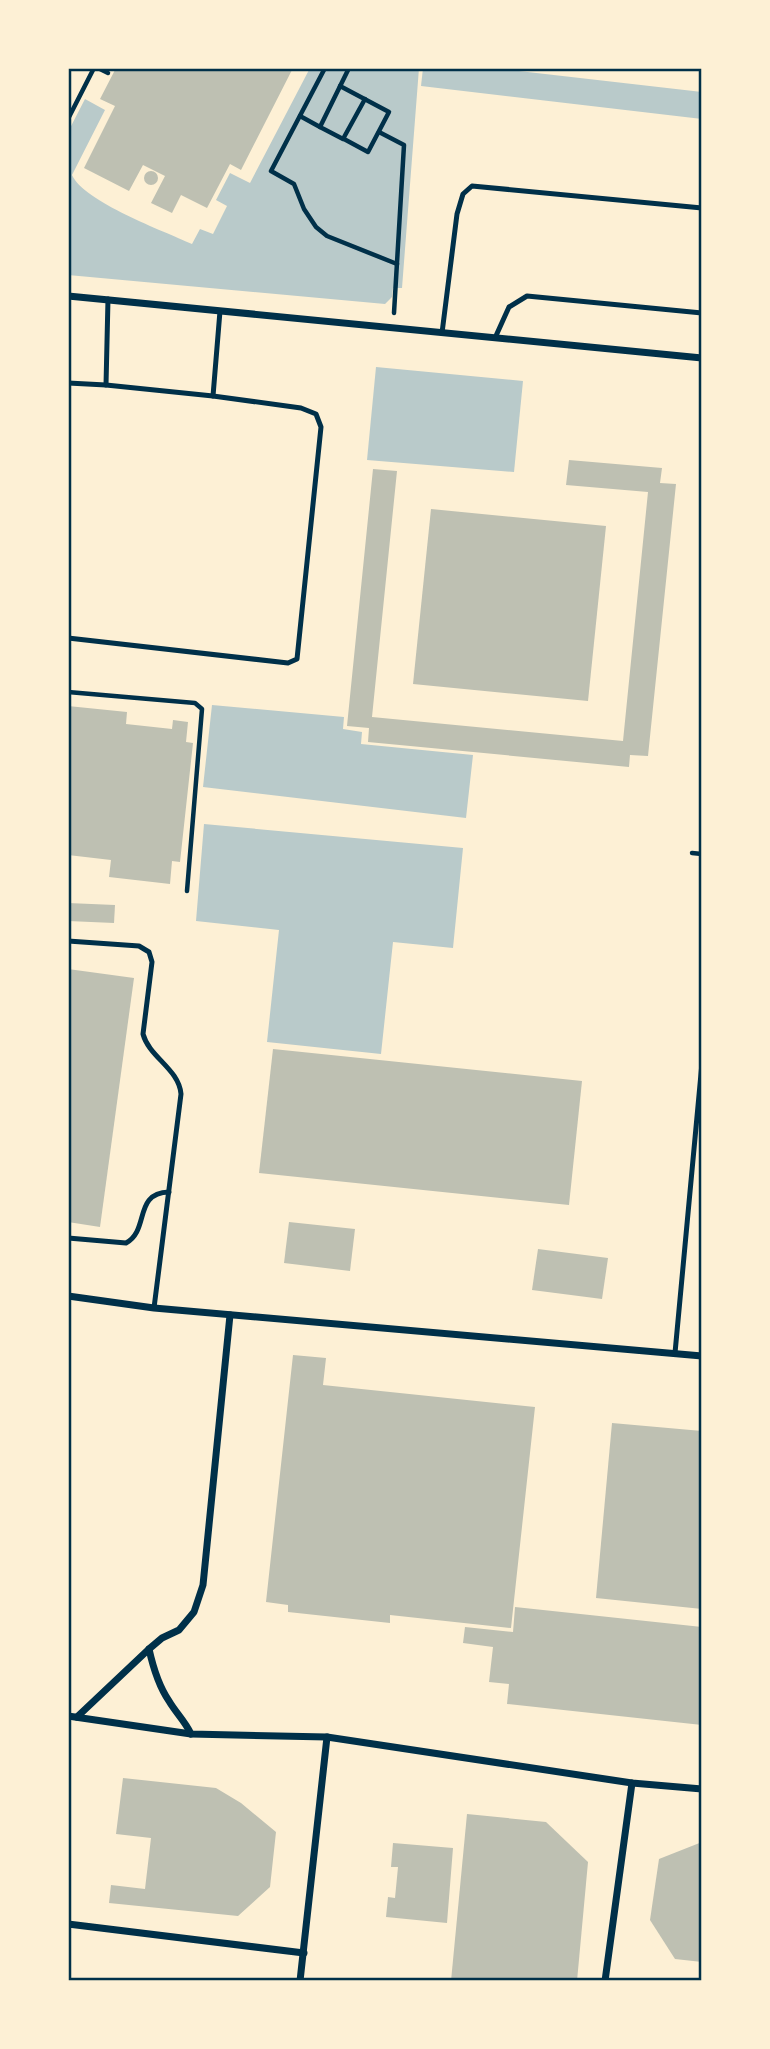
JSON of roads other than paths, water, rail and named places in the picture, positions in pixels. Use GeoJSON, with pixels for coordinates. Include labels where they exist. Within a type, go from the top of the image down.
{"type":"FeatureCollection","features":[{"type":"Feature","properties":{"kind":"street"},"geometry":{"type":"LineString","coordinates":[[68,296],[702,358]]}},
{"type":"Feature","properties":{"kind":"street"},"geometry":{"type":"LineString","coordinates":[[68,1296],[154,1308],[702,1356]]}},
{"type":"Feature","properties":{"kind":"street"},"geometry":{"type":"LineString","coordinates":[[78,1717],[149,1648],[179,1630],[194,1612],[203,1584],[230,1315]]}},
{"type":"Feature","properties":{"kind":"street"},"geometry":{"type":"LineString","coordinates":[[149,1648],[155,1674],[165,1696],[182,1716],[191,1734]]}},
{"type":"Feature","properties":{"kind":"street"},"geometry":{"type":"LineString","coordinates":[[68,1716],[191,1734],[327,1737],[632,1783],[702,1789]]}},
{"type":"Feature","properties":{"kind":"street"},"geometry":{"type":"LineString","coordinates":[[300,1981],[327,1737]]}},
{"type":"Feature","properties":{"kind":"street"},"geometry":{"type":"LineString","coordinates":[[605,1981],[632,1783]]}},
{"type":"Feature","properties":{"kind":"street"},"geometry":{"type":"LineString","coordinates":[[68,1924],[304,1953]]}},
{"type":"Feature","properties":{"kind":"lane"},"geometry":{"type":"LineString","coordinates":[[442,333],[457,214],[463,194],[472,186],[702,208]]}},
{"type":"Feature","properties":{"kind":"lane"},"geometry":{"type":"LineString","coordinates":[[495,338],[509,307],[527,296],[702,313]]}},
{"type":"Feature","properties":{"kind":"lane"},"geometry":{"type":"LineString","coordinates":[[106,385],[108,299]]}},
{"type":"Feature","properties":{"kind":"lane"},"geometry":{"type":"LineString","coordinates":[[213,396],[220,311]]}},
{"type":"Feature","properties":{"kind":"lane"},"geometry":{"type":"LineString","coordinates":[[68,383],[213,396],[301,408],[316,414],[321,427],[297,659],[288,663],[68,638]]}},
{"type":"Feature","properties":{"kind":"lane"},"geometry":{"type":"LineString","coordinates":[[68,941],[139,946],[149,952],[152,962],[143,1034],[146,1044],[181,1086],[154,1308]]}},
{"type":"Feature","properties":{"kind":"lane"},"geometry":{"type":"LineString","coordinates":[[675,1353],[702,1063]]}},
{"type":"Feature","properties":{"kind":"lane"},"geometry":{"type":"LineString","coordinates":[[68,1238],[126,1243],[138,1229],[144,1207],[152,1195],[169,1192]]}}]}
